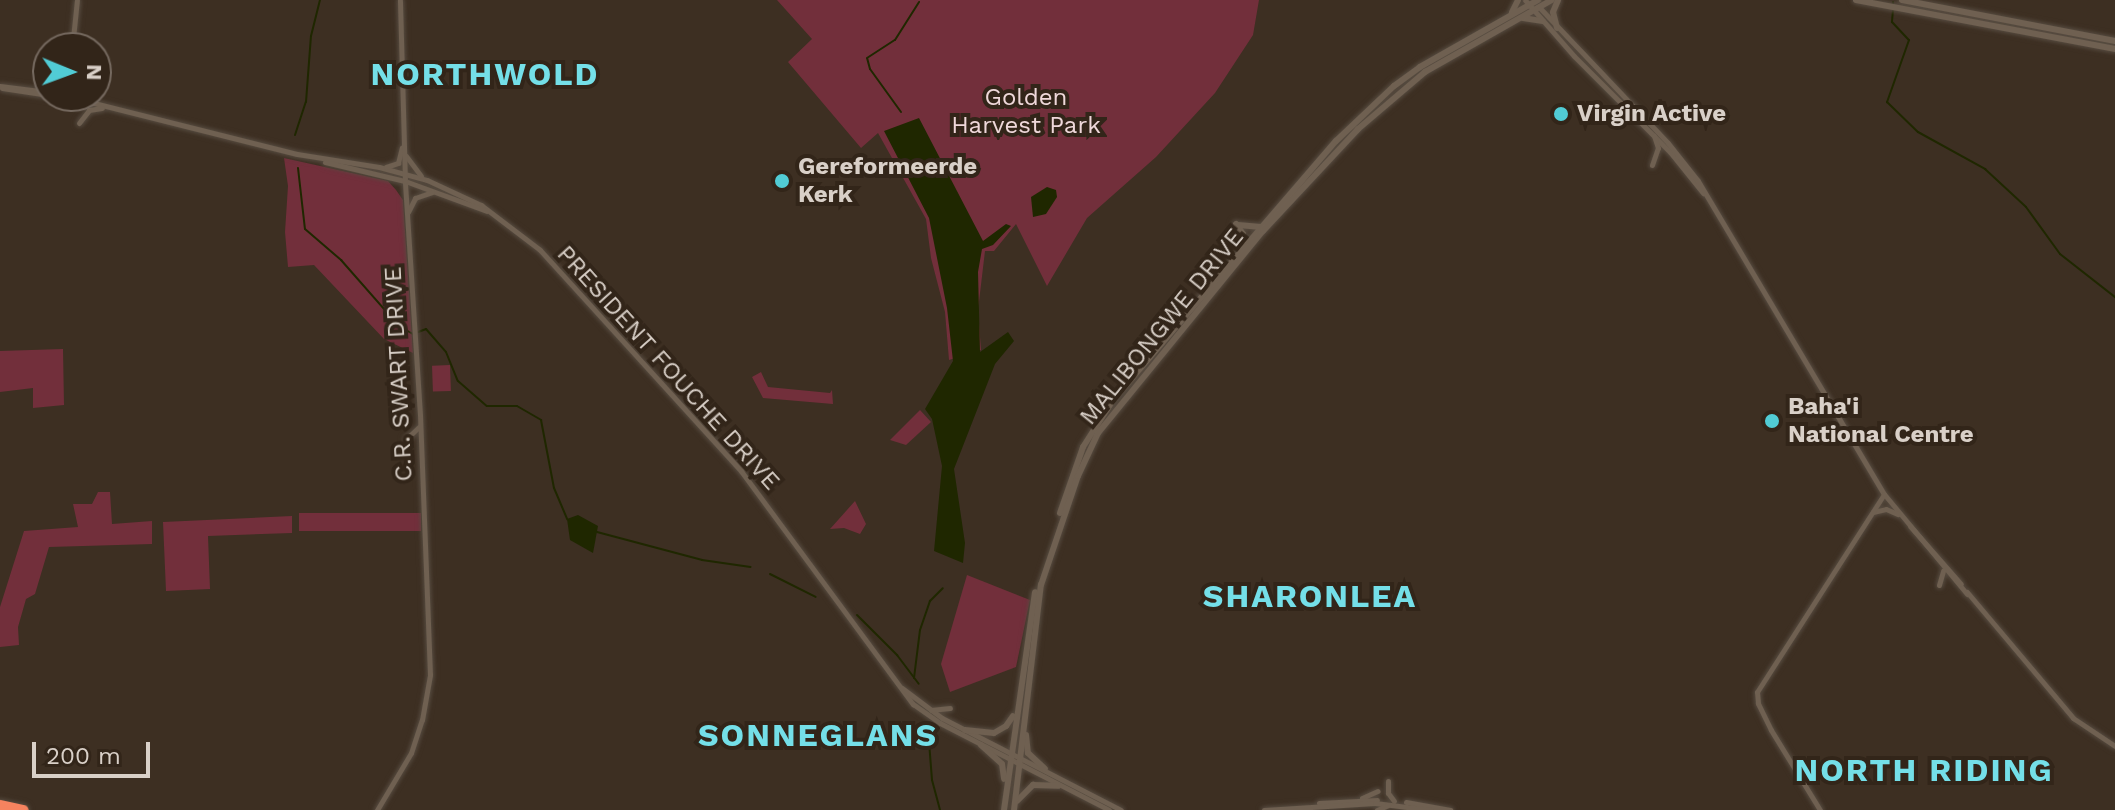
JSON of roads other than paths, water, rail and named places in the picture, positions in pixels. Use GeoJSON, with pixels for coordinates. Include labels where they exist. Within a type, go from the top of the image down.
{"type":"FeatureCollection","features":[{"type":"Feature","properties":{"kind":"highway"},"geometry":{"type":"LineString","coordinates":[[0,805],[23,810]]}},
{"type":"Feature","properties":{"kind":"main road"},"geometry":{"type":"LineString","coordinates":[[1510,15],[1518,0]]}},
{"type":"Feature","properties":{"kind":"main road"},"geometry":{"type":"LineString","coordinates":[[1555,0],[1553,12],[1557,28]]}},
{"type":"Feature","properties":{"kind":"main road","name":"MALIBONGWE DRIVE"},"geometry":{"type":"LineString","coordinates":[[1002,810],[1037,584],[1083,447],[1115,398],[1336,141],[1394,86],[1510,15],[1533,3],[1555,0]]}},
{"type":"Feature","properties":{"kind":"main road"},"geometry":{"type":"LineString","coordinates":[[1856,0],[2115,49]]}},
{"type":"Feature","properties":{"kind":"main road"},"geometry":{"type":"LineString","coordinates":[[1902,0],[2115,41]]}},
{"type":"Feature","properties":{"kind":"main road","name":"MALIBONGWE DRIVE"},"geometry":{"type":"LineString","coordinates":[[1014,808],[1041,585],[1078,476],[1098,433],[1263,231],[1358,129],[1425,72],[1522,18],[1533,3]]}},
{"type":"Feature","properties":{"kind":"main road"},"geometry":{"type":"LineString","coordinates":[[1522,18],[1543,21]]}},
{"type":"Feature","properties":{"kind":"main road"},"geometry":{"type":"LineString","coordinates":[[1241,251],[1243,234],[1237,225],[1261,227]]}},
{"type":"Feature","properties":{"kind":"main road"},"geometry":{"type":"LineString","coordinates":[[965,730],[988,734],[998,732],[1009,723],[1016,709]]}},
{"type":"Feature","properties":{"kind":"main road"},"geometry":{"type":"LineString","coordinates":[[1026,715],[1027,749],[1045,769]]}},
{"type":"Feature","properties":{"kind":"main road"},"geometry":{"type":"LineString","coordinates":[[981,745],[1004,768],[1002,810]]}},
{"type":"Feature","properties":{"kind":"main road"},"geometry":{"type":"LineString","coordinates":[[1014,808],[1029,787],[1058,786]]}},
{"type":"Feature","properties":{"kind":"street"},"geometry":{"type":"LineString","coordinates":[[74,32],[77,0]]}},
{"type":"Feature","properties":{"kind":"street","name":"C.R. SWART DRIVE"},"geometry":{"type":"LineString","coordinates":[[375,810],[414,745],[428,696],[430,654],[416,339],[406,202],[400,0]]}},
{"type":"Feature","properties":{"kind":"street"},"geometry":{"type":"LineString","coordinates":[[1533,3],[1543,21],[1653,134],[1707,198]]}},
{"type":"Feature","properties":{"kind":"street"},"geometry":{"type":"LineString","coordinates":[[1533,3],[1668,143],[1707,198],[1884,494],[1967,594]]}},
{"type":"Feature","properties":{"kind":"street","name":"PRESIDENT FOUCHE DRIVE"},"geometry":{"type":"LineString","coordinates":[[0,87],[32,92]]}},
{"type":"Feature","properties":{"kind":"street","name":"PRESIDENT FOUCHE DRIVE"},"geometry":{"type":"LineString","coordinates":[[112,109],[176,125]]}},
{"type":"Feature","properties":{"kind":"street","name":"PRESIDENT FOUCHE DRIVE"},"geometry":{"type":"LineString","coordinates":[[112,110],[380,174],[427,180],[488,212],[540,250],[740,470],[893,679],[920,710],[981,745],[1010,756]]}},
{"type":"Feature","properties":{"kind":"street"},"geometry":{"type":"LineString","coordinates":[[79,123],[87,112]]}},
{"type":"Feature","properties":{"kind":"street"},"geometry":{"type":"LineString","coordinates":[[379,167],[391,167],[399,160],[405,130]]}},
{"type":"Feature","properties":{"kind":"street"},"geometry":{"type":"LineString","coordinates":[[1652,165],[1658,148],[1653,134]]}},
{"type":"Feature","properties":{"kind":"street"},"geometry":{"type":"LineString","coordinates":[[405,155],[427,180]]}},
{"type":"Feature","properties":{"kind":"street","name":"PRESIDENT FOUCHE DRIVE"},"geometry":{"type":"LineString","coordinates":[[309,156],[379,167],[488,212]]}},
{"type":"Feature","properties":{"kind":"street"},"geometry":{"type":"LineString","coordinates":[[380,174],[399,185],[406,202]]}},
{"type":"Feature","properties":{"kind":"street"},"geometry":{"type":"LineString","coordinates":[[407,216],[415,198],[436,191]]}},
{"type":"Feature","properties":{"kind":"street"},"geometry":{"type":"LineString","coordinates":[[420,424],[429,438]]}},
{"type":"Feature","properties":{"kind":"street"},"geometry":{"type":"LineString","coordinates":[[406,439],[416,433],[420,424]]}},
{"type":"Feature","properties":{"kind":"street"},"geometry":{"type":"LineString","coordinates":[[1820,810],[1769,724],[1758,703],[1757,692],[1884,494]]}},
{"type":"Feature","properties":{"kind":"street"},"geometry":{"type":"LineString","coordinates":[[1872,513],[1886,509],[1902,516]]}},
{"type":"Feature","properties":{"kind":"street"},"geometry":{"type":"LineString","coordinates":[[1909,525],[2068,713],[2115,746]]}},
{"type":"Feature","properties":{"kind":"street"},"geometry":{"type":"LineString","coordinates":[[1939,585],[1944,570]]}},
{"type":"Feature","properties":{"kind":"street","name":"PRESIDENT FOUCHE DRIVE"},"geometry":{"type":"LineString","coordinates":[[893,679],[927,708],[1058,786],[1109,810]]}},
{"type":"Feature","properties":{"kind":"street"},"geometry":{"type":"LineString","coordinates":[[927,708],[950,709],[956,725]]}},
{"type":"Feature","properties":{"kind":"street","name":"PRESIDENT FOUCHE DRIVE"},"geometry":{"type":"LineString","coordinates":[[1019,761],[1045,769],[1121,810]]}},
{"type":"Feature","properties":{"kind":"street"},"geometry":{"type":"LineString","coordinates":[[1388,781],[1388,793],[1393,802]]}},
{"type":"Feature","properties":{"kind":"street"},"geometry":{"type":"LineString","coordinates":[[1354,802],[1378,791]]}},
{"type":"Feature","properties":{"kind":"street"},"geometry":{"type":"LineString","coordinates":[[1354,802],[1361,810]]}},
{"type":"Feature","properties":{"kind":"street"},"geometry":{"type":"LineString","coordinates":[[1264,810],[1354,802],[1393,802],[1450,810]]}},
{"type":"Feature","properties":{"kind":"street"},"geometry":{"type":"LineString","coordinates":[[1377,810],[1393,802],[1431,810]]}},
{"type":"Feature","properties":{"kind":"waterway"},"geometry":{"type":"LineString","coordinates":[[295,135],[306,102],[311,36],[320,0]]}},
{"type":"Feature","properties":{"kind":"waterway"},"geometry":{"type":"LineString","coordinates":[[901,112],[870,69],[867,58],[895,40],[919,2]]}},
{"type":"Feature","properties":{"kind":"waterway"},"geometry":{"type":"LineString","coordinates":[[1893,10],[1892,22],[1909,40],[1887,102],[1918,132],[1985,169],[2026,207],[2060,254],[2115,297]]}},
{"type":"Feature","properties":{"kind":"waterway"},"geometry":{"type":"LineString","coordinates":[[298,168],[305,229],[341,260],[399,326],[413,334],[426,329],[446,352],[458,381],[487,406],[517,406],[541,420],[554,488],[567,519]]}},
{"type":"Feature","properties":{"kind":"waterway"},"geometry":{"type":"LineString","coordinates":[[597,532],[702,560],[751,567]]}},
{"type":"Feature","properties":{"kind":"waterway"},"geometry":{"type":"LineString","coordinates":[[770,574],[816,597]]}},
{"type":"Feature","properties":{"kind":"waterway"},"geometry":{"type":"LineString","coordinates":[[914,678],[920,630],[930,601],[943,588]]}},
{"type":"Feature","properties":{"kind":"waterway"},"geometry":{"type":"LineString","coordinates":[[857,615],[897,655],[919,684]]}},
{"type":"Feature","properties":{"kind":"waterway"},"geometry":{"type":"LineString","coordinates":[[928,729],[932,780],[940,810]]}},
{"type":"Feature","properties":{"kind":"place","name":"Virgin Active"},"geometry":{"type":"Point","coordinates":[1561,114]}},
{"type":"Feature","properties":{"kind":"place","name":"Gereformeerde Kerk"},"geometry":{"type":"Point","coordinates":[782,181]}},
{"type":"Feature","properties":{"kind":"place","name":"Baha'i National Centre"},"geometry":{"type":"Point","coordinates":[1772,421]}},
{"type":"Feature","properties":{"kind":"district","name":"NORTHWOLD"},"geometry":{"type":"Point","coordinates":[485,74]}},
{"type":"Feature","properties":{"kind":"district","name":"SHARONLEA"},"geometry":{"type":"Point","coordinates":[1310,596]}},
{"type":"Feature","properties":{"kind":"district","name":"SONNEGLANS"},"geometry":{"type":"Point","coordinates":[818,735]}},
{"type":"Feature","properties":{"kind":"district","name":"NORTH RIDING"},"geometry":{"type":"Point","coordinates":[1924,770]}},
{"type":"Feature","properties":{"kind":"park label","name":"Golden Harvest Park"},"geometry":{"type":"Point","coordinates":[1026,112]}}]}
